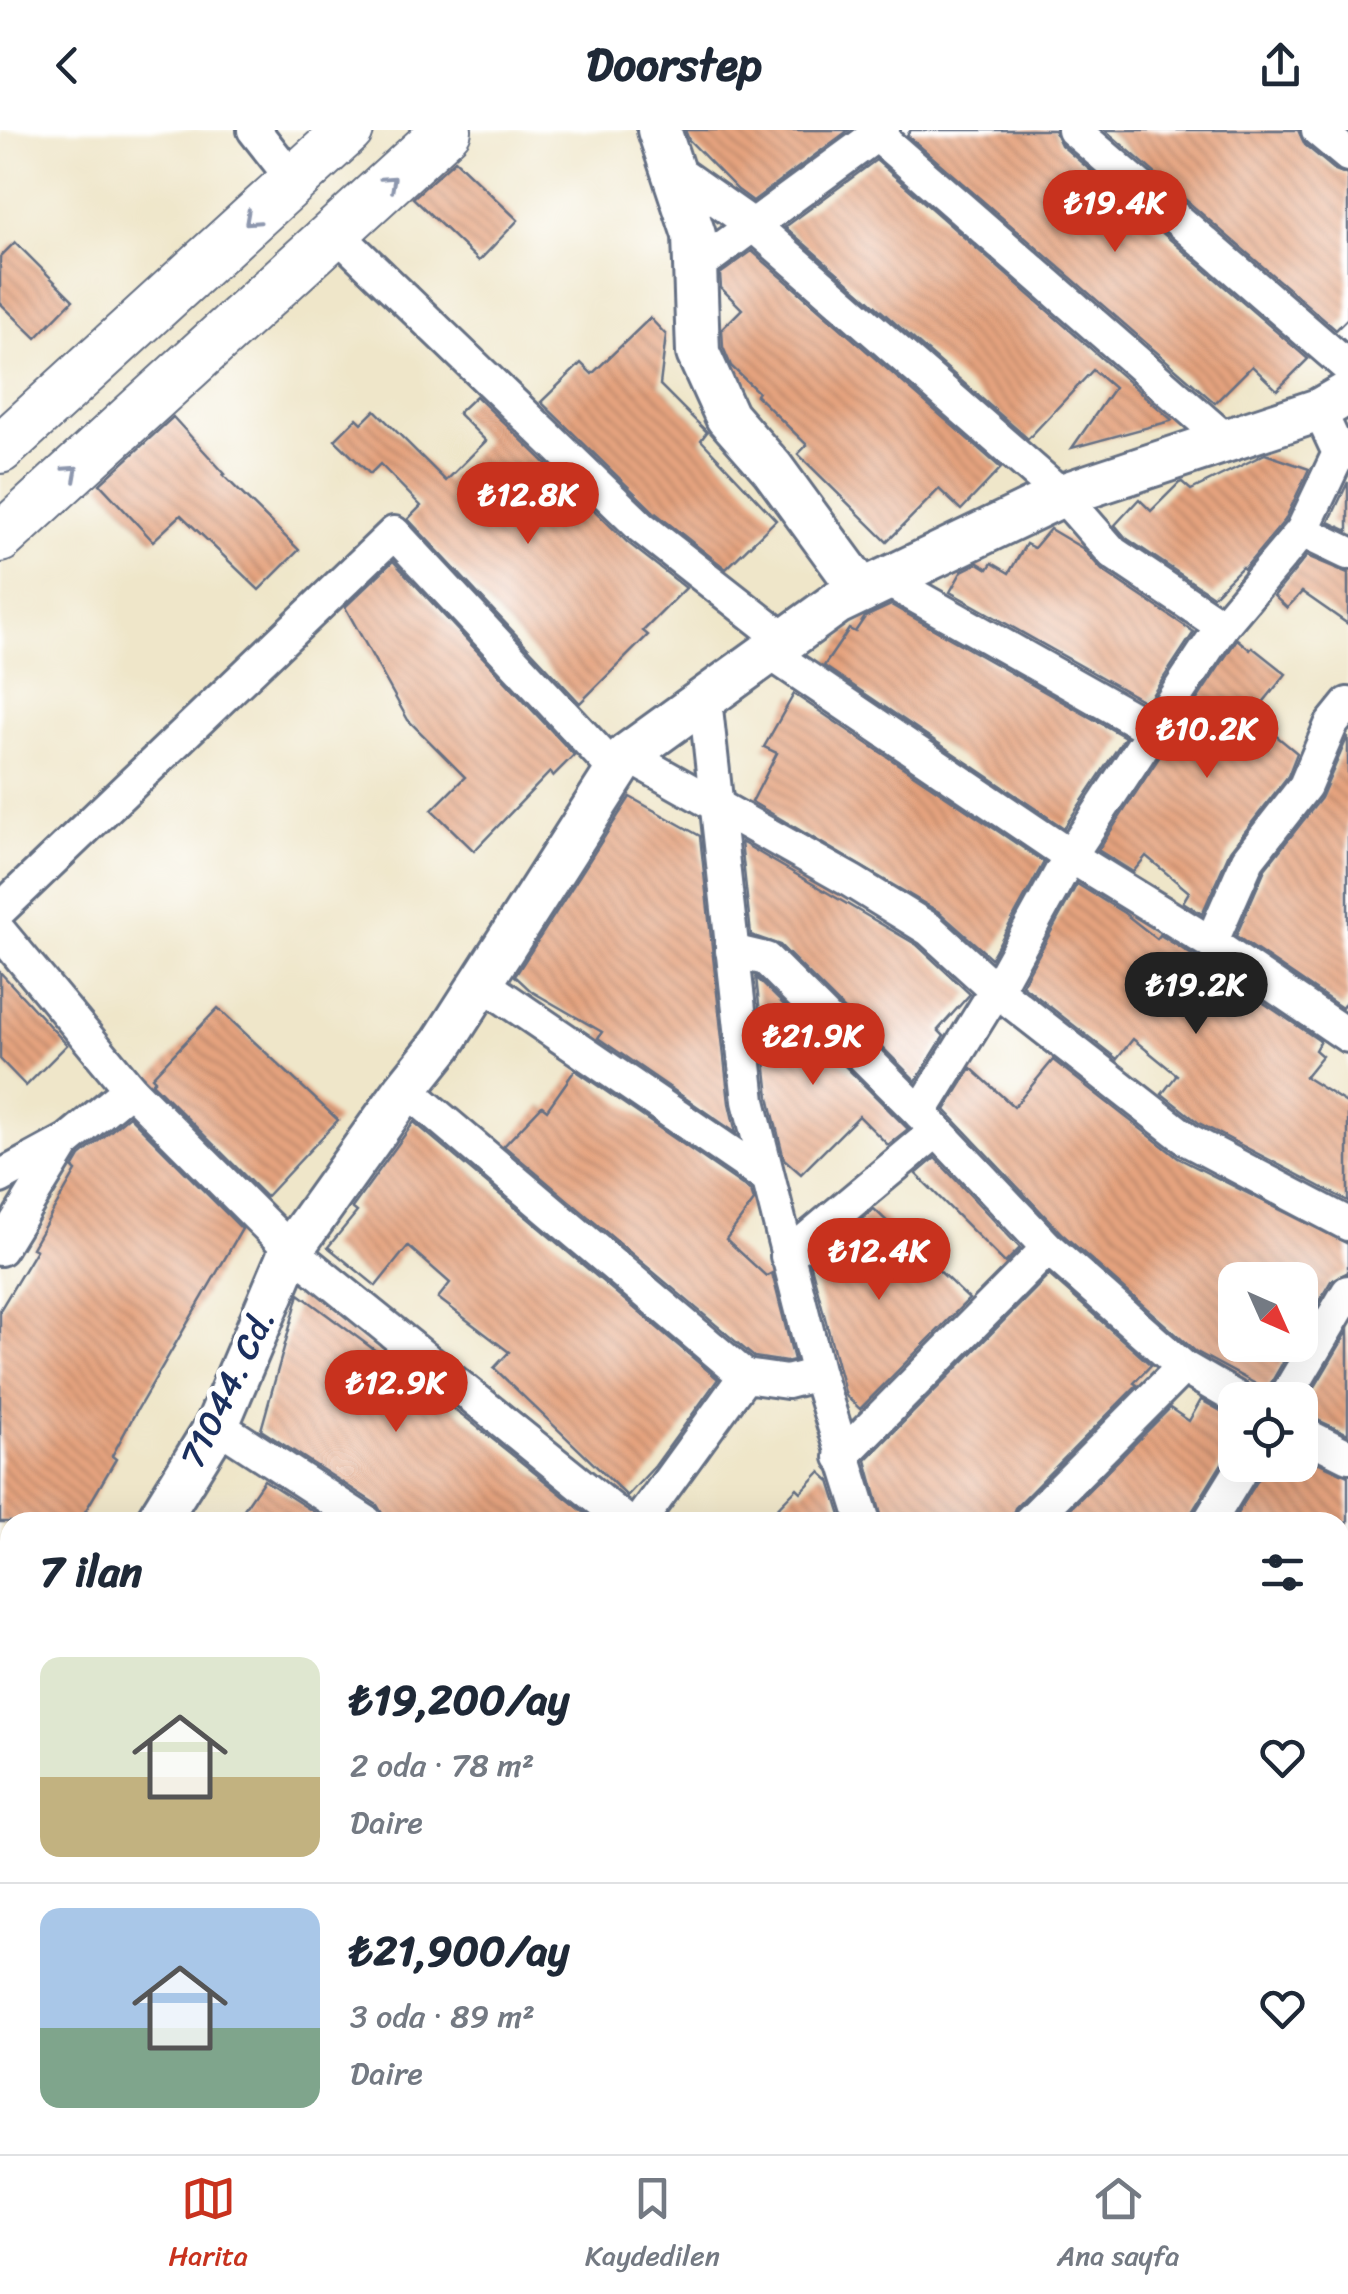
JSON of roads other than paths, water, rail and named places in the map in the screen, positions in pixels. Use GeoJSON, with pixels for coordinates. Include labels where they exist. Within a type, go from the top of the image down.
{"type":"FeatureCollection","features":[{"type":"Feature","properties":{"kind":"main road"},"geometry":{"type":"LineString","coordinates":[[0,450],[349,130]]}},
{"type":"Feature","properties":{"kind":"main road"},"geometry":{"type":"LineString","coordinates":[[0,538],[447,130]]}},
{"type":"Feature","properties":{"kind":"street"},"geometry":{"type":"LineString","coordinates":[[254,130],[294,180]]}},
{"type":"Feature","properties":{"kind":"street"},"geometry":{"type":"LineString","coordinates":[[1074,130],[1348,367]]}},
{"type":"Feature","properties":{"kind":"street"},"geometry":{"type":"LineString","coordinates":[[1318,130],[1348,155]]}},
{"type":"Feature","properties":{"kind":"street"},"geometry":{"type":"LineString","coordinates":[[695,268],[880,132],[1226,440]]}},
{"type":"Feature","properties":{"kind":"street"},"geometry":{"type":"LineString","coordinates":[[664,148],[1062,495],[1113,553],[1222,626]]}},
{"type":"Feature","properties":{"kind":"street"},"geometry":{"type":"LineString","coordinates":[[664,148],[694,235],[698,352],[727,417],[875,586],[1155,731]]}},
{"type":"Feature","properties":{"kind":"street"},"geometry":{"type":"LineString","coordinates":[[335,232],[641,527],[776,646],[1070,856],[1347,1033]]}},
{"type":"Feature","properties":{"kind":"street"},"geometry":{"type":"LineString","coordinates":[[622,763],[837,603],[1062,495],[1333,401],[1343,454],[1302,531],[1222,626],[1070,856],[928,1123],[787,1256]]}},
{"type":"Feature","properties":{"kind":"street"},"geometry":{"type":"LineString","coordinates":[[1302,531],[1348,553]]}},
{"type":"Feature","properties":{"kind":"street"},"geometry":{"type":"LineString","coordinates":[[0,910],[394,532],[622,763],[715,805],[928,929],[996,990],[1188,1140],[1348,1224]]}},
{"type":"Feature","properties":{"kind":"street"},"geometry":{"type":"LineString","coordinates":[[705,699],[749,1101],[818,1374],[860,1512]]}},
{"type":"Feature","properties":{"kind":"street"},"geometry":{"type":"LineString","coordinates":[[1211,943],[1248,859],[1305,786],[1331,725],[1348,704]]}},
{"type":"Feature","properties":{"kind":"street","name":"71044. Cd."},"geometry":{"type":"LineString","coordinates":[[163,1512],[218,1424],[291,1250],[442,1044],[622,763]]}},
{"type":"Feature","properties":{"kind":"street"},"geometry":{"type":"LineString","coordinates":[[0,932],[130,1088],[291,1250],[614,1512]]}},
{"type":"Feature","properties":{"kind":"street"},"geometry":{"type":"LineString","coordinates":[[732,951],[766,959],[1048,1248],[1183,1367],[1218,1387]]}},
{"type":"Feature","properties":{"kind":"street"},"geometry":{"type":"LineString","coordinates":[[482,983],[766,1177]]}},
{"type":"Feature","properties":{"kind":"street"},"geometry":{"type":"LineString","coordinates":[[0,1177],[68,1140],[130,1088]]}},
{"type":"Feature","properties":{"kind":"street"},"geometry":{"type":"LineString","coordinates":[[406,1089],[745,1376],[786,1382],[818,1374]]}},
{"type":"Feature","properties":{"kind":"street"},"geometry":{"type":"LineString","coordinates":[[0,1249],[68,1140]]}},
{"type":"Feature","properties":{"kind":"street"},"geometry":{"type":"LineString","coordinates":[[841,1457],[1048,1248]]}},
{"type":"Feature","properties":{"kind":"street"},"geometry":{"type":"LineString","coordinates":[[1295,1382],[1348,1292]]}},
{"type":"Feature","properties":{"kind":"street"},"geometry":{"type":"LineString","coordinates":[[1039,1512],[1183,1367]]}},
{"type":"Feature","properties":{"kind":"street"},"geometry":{"type":"LineString","coordinates":[[646,1512],[745,1376]]}},
{"type":"Feature","properties":{"kind":"street"},"geometry":{"type":"LineString","coordinates":[[218,1424],[351,1512]]}},
{"type":"Feature","properties":{"kind":"street"},"geometry":{"type":"LineString","coordinates":[[1318,1441],[1348,1456]]}},
{"type":"Feature","properties":{"kind":"street"},"geometry":{"type":"LineString","coordinates":[[1215,1512],[1234,1482]]}}]}
